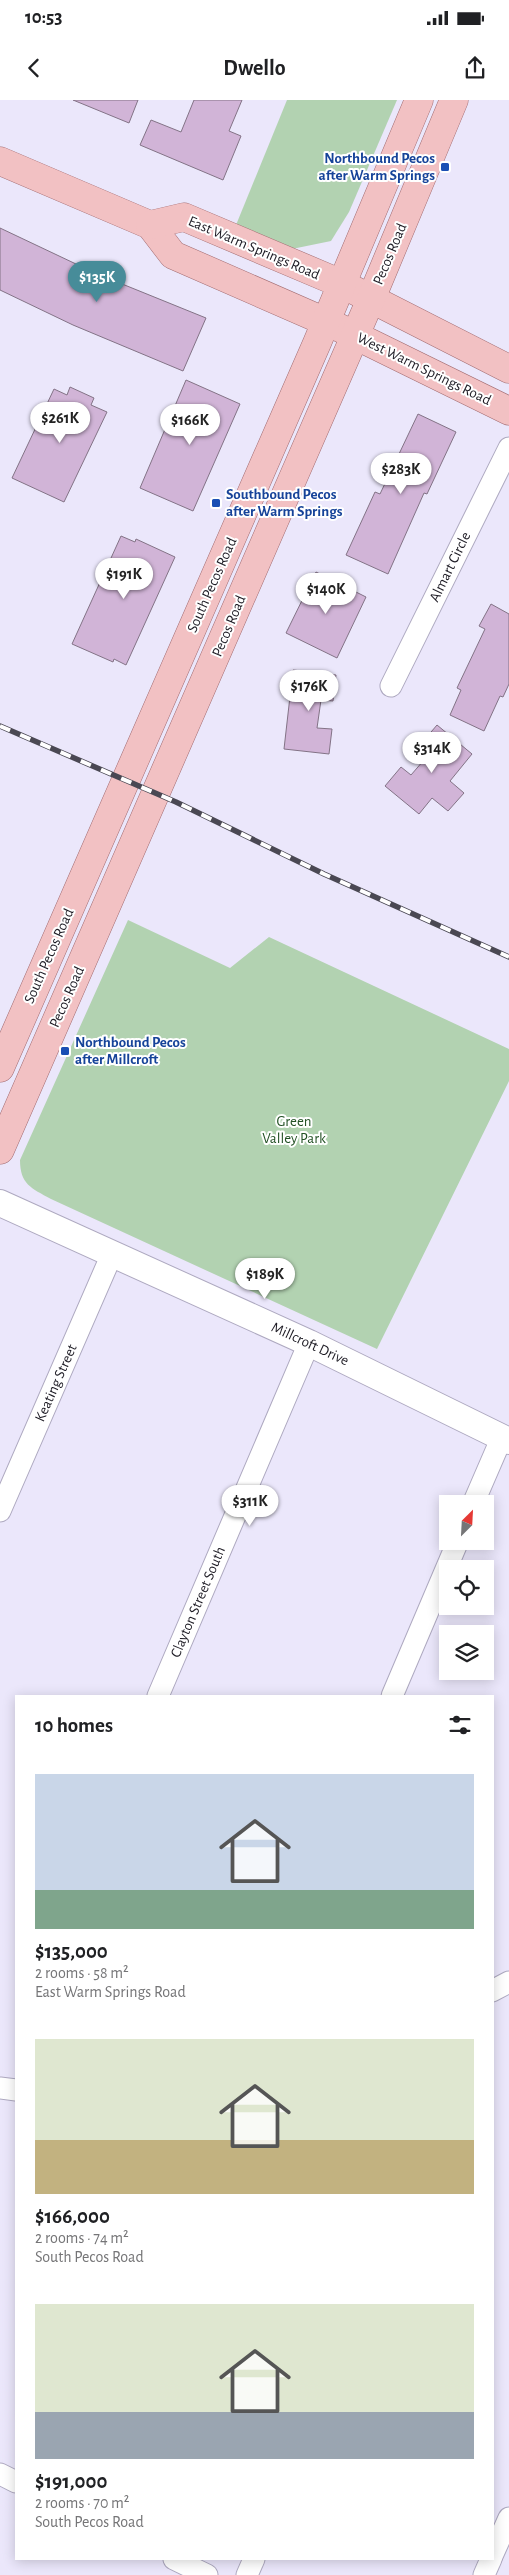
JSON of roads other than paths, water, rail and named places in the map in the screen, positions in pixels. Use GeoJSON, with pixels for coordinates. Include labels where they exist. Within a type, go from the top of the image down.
{"type":"FeatureCollection","features":[{"type":"Feature","properties":{"kind":"main road","name":"South Pecos Road"},"geometry":{"type":"LineString","coordinates":[[0,1068],[340,328],[356,291],[419,100]]}},
{"type":"Feature","properties":{"kind":"main road","name":"Pecos Road"},"geometry":{"type":"LineString","coordinates":[[356,291],[454,100]]}},
{"type":"Feature","properties":{"kind":"main road"},"geometry":{"type":"LineString","coordinates":[[0,161],[150,225],[173,255],[340,328]]}},
{"type":"Feature","properties":{"kind":"main road","name":"East Warm Springs Road"},"geometry":{"type":"LineString","coordinates":[[150,225],[184,217],[356,291]]}},
{"type":"Feature","properties":{"kind":"main road"},"geometry":{"type":"LineString","coordinates":[[356,291],[509,369]]}},
{"type":"Feature","properties":{"kind":"main road","name":"Pecos Road"},"geometry":{"type":"LineString","coordinates":[[0,1150],[340,328]]}},
{"type":"Feature","properties":{"kind":"main road","name":"West Warm Springs Road"},"geometry":{"type":"LineString","coordinates":[[340,328],[509,411]]}},
{"type":"Feature","properties":{"kind":"street","name":"Almart Circle"},"geometry":{"type":"LineString","coordinates":[[391,686],[509,448]]}},
{"type":"Feature","properties":{"kind":"street","name":"Millcroft Drive"},"geometry":{"type":"LineString","coordinates":[[0,1203],[309,1343],[505,1439]]}},
{"type":"Feature","properties":{"kind":"street","name":"Keating Street"},"geometry":{"type":"LineString","coordinates":[[0,1511],[112,1254]]}},
{"type":"Feature","properties":{"kind":"street","name":"Clayton Street South"},"geometry":{"type":"LineString","coordinates":[[158,1695],[309,1343]]}},
{"type":"Feature","properties":{"kind":"street"},"geometry":{"type":"LineString","coordinates":[[478,1495],[505,1439]]}},
{"type":"Feature","properties":{"kind":"street"},"geometry":{"type":"LineString","coordinates":[[392,1695],[454,1550]]}},
{"type":"Feature","properties":{"kind":"street"},"geometry":{"type":"LineString","coordinates":[[494,1990],[509,1982]]}},
{"type":"Feature","properties":{"kind":"street"},"geometry":{"type":"LineString","coordinates":[[0,2088],[15,2090]]}},
{"type":"Feature","properties":{"kind":"street"},"geometry":{"type":"LineString","coordinates":[[0,2474],[15,2482]]}},
{"type":"Feature","properties":{"kind":"street"},"geometry":{"type":"LineString","coordinates":[[494,2552],[509,2518]]}},
{"type":"Feature","properties":{"kind":"street"},"geometry":{"type":"LineString","coordinates":[[176,2560],[207,2575]]}},
{"type":"Feature","properties":{"kind":"street"},"geometry":{"type":"LineString","coordinates":[[247,2575],[254,2560]]}},
{"type":"Feature","properties":{"kind":"street"},"geometry":{"type":"LineString","coordinates":[[484,2575],[491,2560]]}},
{"type":"Feature","properties":{"kind":"railway"},"geometry":{"type":"LineString","coordinates":[[0,726],[176,802],[324,874],[509,957]]}},
{"type":"Feature","properties":{"kind":"place","name":"Northbound Pecos after Warm Springs"},"geometry":{"type":"Point","coordinates":[445,167]}},
{"type":"Feature","properties":{"kind":"place","name":"Southbound Pecos after Warm Springs"},"geometry":{"type":"Point","coordinates":[216,503]}},
{"type":"Feature","properties":{"kind":"place","name":"Northbound Pecos after Millcroft"},"geometry":{"type":"Point","coordinates":[65,1051]}},
{"type":"Feature","properties":{"kind":"park label","name":"Green Valley Park"},"geometry":{"type":"Point","coordinates":[294,1130]}}]}
